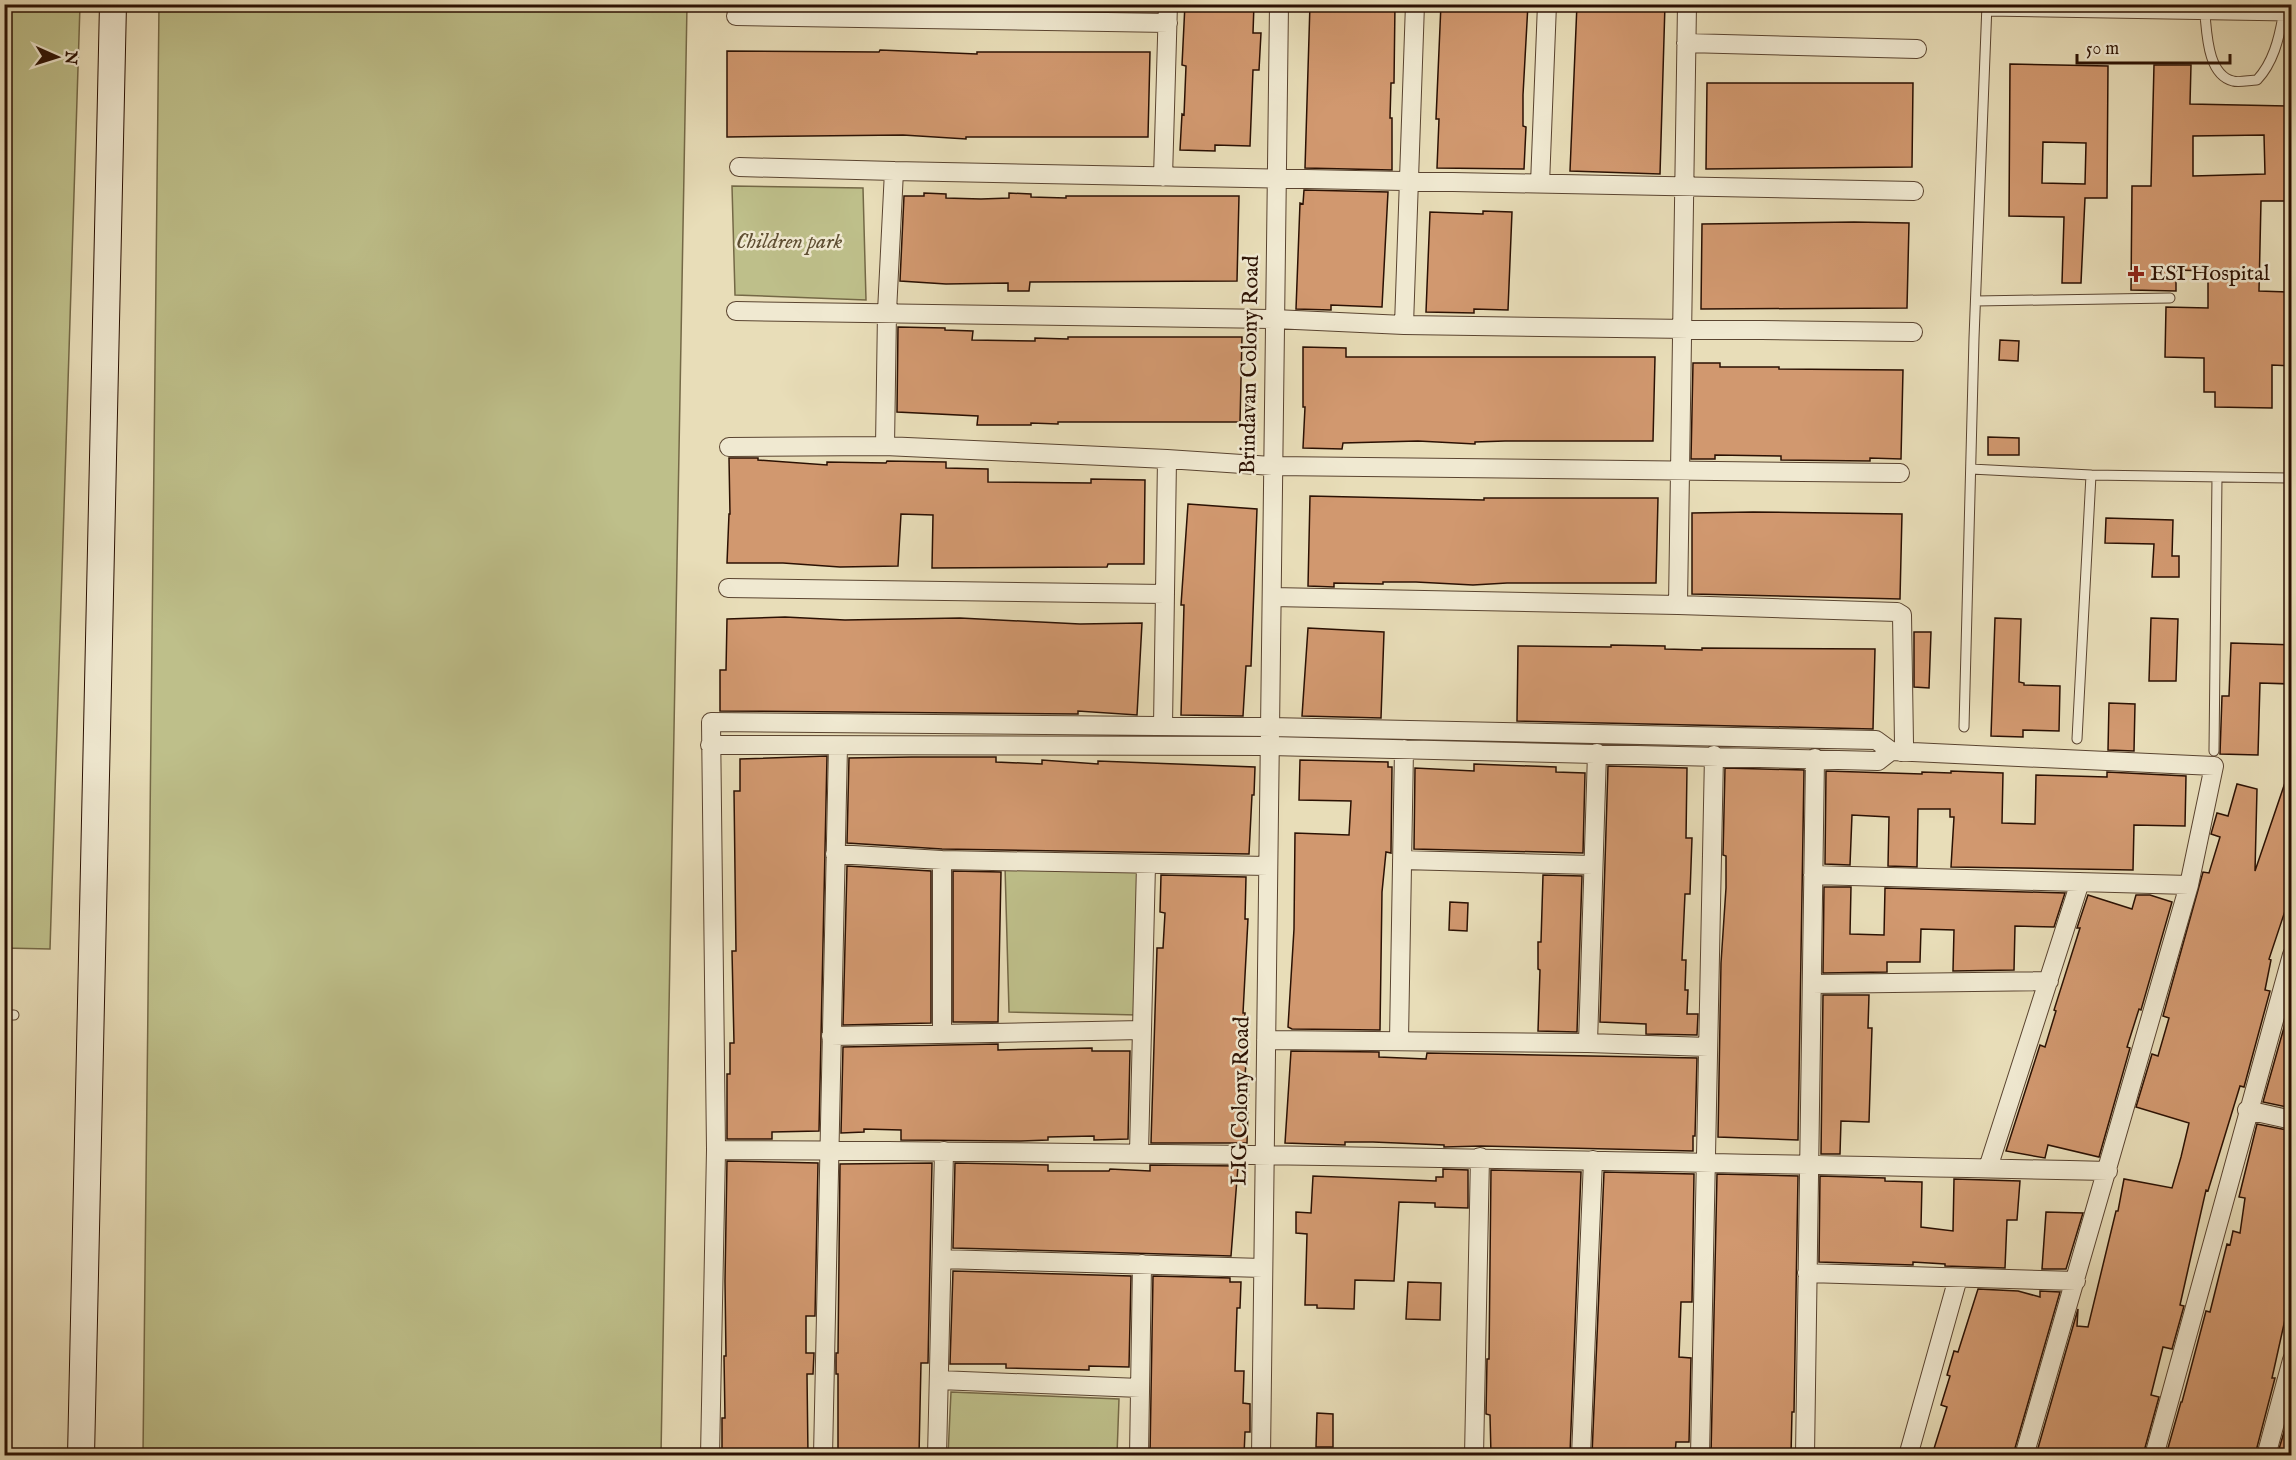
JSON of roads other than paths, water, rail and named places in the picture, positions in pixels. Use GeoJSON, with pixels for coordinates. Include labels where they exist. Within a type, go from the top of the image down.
{"type":"FeatureCollection","features":[{"type":"Feature","properties":{"kind":"street"},"geometry":{"type":"LineString","coordinates":[[81,1455],[113,4]]}},
{"type":"Feature","properties":{"kind":"street"},"geometry":{"type":"LineString","coordinates":[[1163,177],[1168,4]]}},
{"type":"Feature","properties":{"kind":"street","name":"Brindavan Colony Road"},"geometry":{"type":"LineString","coordinates":[[1270,746],[1279,4]]}},
{"type":"Feature","properties":{"kind":"street"},"geometry":{"type":"LineString","coordinates":[[1404,325],[1414,4]]}},
{"type":"Feature","properties":{"kind":"street"},"geometry":{"type":"LineString","coordinates":[[1540,184],[1547,4]]}},
{"type":"Feature","properties":{"kind":"street"},"geometry":{"type":"LineString","coordinates":[[1678,605],[1687,4]]}},
{"type":"Feature","properties":{"kind":"street"},"geometry":{"type":"LineString","coordinates":[[736,16],[1168,23]]}},
{"type":"Feature","properties":{"kind":"street"},"geometry":{"type":"LineString","coordinates":[[1686,43],[1917,49]]}},
{"type":"Feature","properties":{"kind":"street"},"geometry":{"type":"LineString","coordinates":[[739,166],[1163,177],[1914,191]]}},
{"type":"Feature","properties":{"kind":"street"},"geometry":{"type":"LineString","coordinates":[[885,446],[887,312],[894,171]]}},
{"type":"Feature","properties":{"kind":"street"},"geometry":{"type":"LineString","coordinates":[[736,311],[1274,319],[1404,325],[1913,332]]}},
{"type":"Feature","properties":{"kind":"street"},"geometry":{"type":"LineString","coordinates":[[729,447],[885,446],[1273,466],[1900,473]]}},
{"type":"Feature","properties":{"kind":"street"},"geometry":{"type":"LineString","coordinates":[[1163,726],[1167,459]]}},
{"type":"Feature","properties":{"kind":"street"},"geometry":{"type":"LineString","coordinates":[[728,588],[1165,594]]}},
{"type":"Feature","properties":{"kind":"street"},"geometry":{"type":"LineString","coordinates":[[710,745],[1270,746],[1714,755],[1878,761],[1904,744],[1902,615],[1897,612],[1272,597]]}},
{"type":"Feature","properties":{"kind":"street"},"geometry":{"type":"LineString","coordinates":[[710,1455],[716,1150],[711,722],[1270,727],[1876,740],[1896,751],[2214,766],[2189,885],[2024,1455]]}},
{"type":"Feature","properties":{"kind":"street"},"geometry":{"type":"LineString","coordinates":[[823,1455],[838,746]]}},
{"type":"Feature","properties":{"kind":"street","name":"LIG Colony Road"},"geometry":{"type":"LineString","coordinates":[[1261,1455],[1270,746]]}},
{"type":"Feature","properties":{"kind":"street"},"geometry":{"type":"LineString","coordinates":[[1399,1040],[1404,749]]}},
{"type":"Feature","properties":{"kind":"street"},"geometry":{"type":"LineString","coordinates":[[1588,1043],[1597,753]]}},
{"type":"Feature","properties":{"kind":"street"},"geometry":{"type":"LineString","coordinates":[[1700,1455],[1714,755]]}},
{"type":"Feature","properties":{"kind":"street"},"geometry":{"type":"LineString","coordinates":[[1804,1455],[1815,758]]}},
{"type":"Feature","properties":{"kind":"street"},"geometry":{"type":"LineString","coordinates":[[835,854],[942,860],[1268,866]]}},
{"type":"Feature","properties":{"kind":"street"},"geometry":{"type":"LineString","coordinates":[[942,860],[942,1034]]}},
{"type":"Feature","properties":{"kind":"street"},"geometry":{"type":"LineString","coordinates":[[1402,860],[1593,865]]}},
{"type":"Feature","properties":{"kind":"street"},"geometry":{"type":"LineString","coordinates":[[1139,1152],[1146,865]]}},
{"type":"Feature","properties":{"kind":"street"},"geometry":{"type":"LineString","coordinates":[[1813,874],[2189,885]]}},
{"type":"Feature","properties":{"kind":"street"},"geometry":{"type":"LineString","coordinates":[[1988,1168],[2080,882]]}},
{"type":"Feature","properties":{"kind":"street"},"geometry":{"type":"LineString","coordinates":[[2154,1455],[2247,1110],[2292,955]]}},
{"type":"Feature","properties":{"kind":"street"},"geometry":{"type":"LineString","coordinates":[[1812,984],[2049,981]]}},
{"type":"Feature","properties":{"kind":"street"},"geometry":{"type":"LineString","coordinates":[[831,1036],[1142,1030]]}},
{"type":"Feature","properties":{"kind":"street"},"geometry":{"type":"LineString","coordinates":[[1266,1040],[1399,1040],[1708,1047]]}},
{"type":"Feature","properties":{"kind":"street"},"geometry":{"type":"LineString","coordinates":[[2247,1110],[2292,1120]]}},
{"type":"Feature","properties":{"kind":"street"},"geometry":{"type":"LineString","coordinates":[[716,1150],[1139,1152],[1480,1157],[2108,1171]]}},
{"type":"Feature","properties":{"kind":"street"},"geometry":{"type":"LineString","coordinates":[[937,1455],[944,1151]]}},
{"type":"Feature","properties":{"kind":"street"},"geometry":{"type":"LineString","coordinates":[[1474,1455],[1480,1157]]}},
{"type":"Feature","properties":{"kind":"street"},"geometry":{"type":"LineString","coordinates":[[1581,1455],[1593,1160]]}},
{"type":"Feature","properties":{"kind":"street"},"geometry":{"type":"LineString","coordinates":[[942,1259],[1263,1268]]}},
{"type":"Feature","properties":{"kind":"street"},"geometry":{"type":"LineString","coordinates":[[1139,1455],[1142,1264]]}},
{"type":"Feature","properties":{"kind":"street"},"geometry":{"type":"LineString","coordinates":[[1807,1273],[2076,1281]]}},
{"type":"Feature","properties":{"kind":"street"},"geometry":{"type":"LineString","coordinates":[[1908,1455],[1958,1278]]}},
{"type":"Feature","properties":{"kind":"street"},"geometry":{"type":"LineString","coordinates":[[2266,1455],[2292,1360]]}},
{"type":"Feature","properties":{"kind":"street"},"geometry":{"type":"LineString","coordinates":[[939,1380],[1140,1388]]}},
{"type":"Feature","properties":{"kind":"lane"},"geometry":{"type":"LineString","coordinates":[[1964,727],[1987,8],[2288,16],[2266,70],[2257,80],[2233,81],[2220,74],[2213,60],[2205,15]]}},
{"type":"Feature","properties":{"kind":"lane"},"geometry":{"type":"LineString","coordinates":[[1976,301],[2170,298]]}},
{"type":"Feature","properties":{"kind":"lane"},"geometry":{"type":"LineString","coordinates":[[1971,469],[2091,475],[2292,478]]}},
{"type":"Feature","properties":{"kind":"lane"},"geometry":{"type":"LineString","coordinates":[[2077,739],[2091,475]]}},
{"type":"Feature","properties":{"kind":"lane"},"geometry":{"type":"LineString","coordinates":[[2214,751],[2217,477]]}},
{"type":"Feature","properties":{"kind":"place","name":"ESI Hospital"},"geometry":{"type":"Point","coordinates":[2136,274]}},
{"type":"Feature","properties":{"kind":"park label","name":"Children park"},"geometry":{"type":"Point","coordinates":[789,242]}}]}
